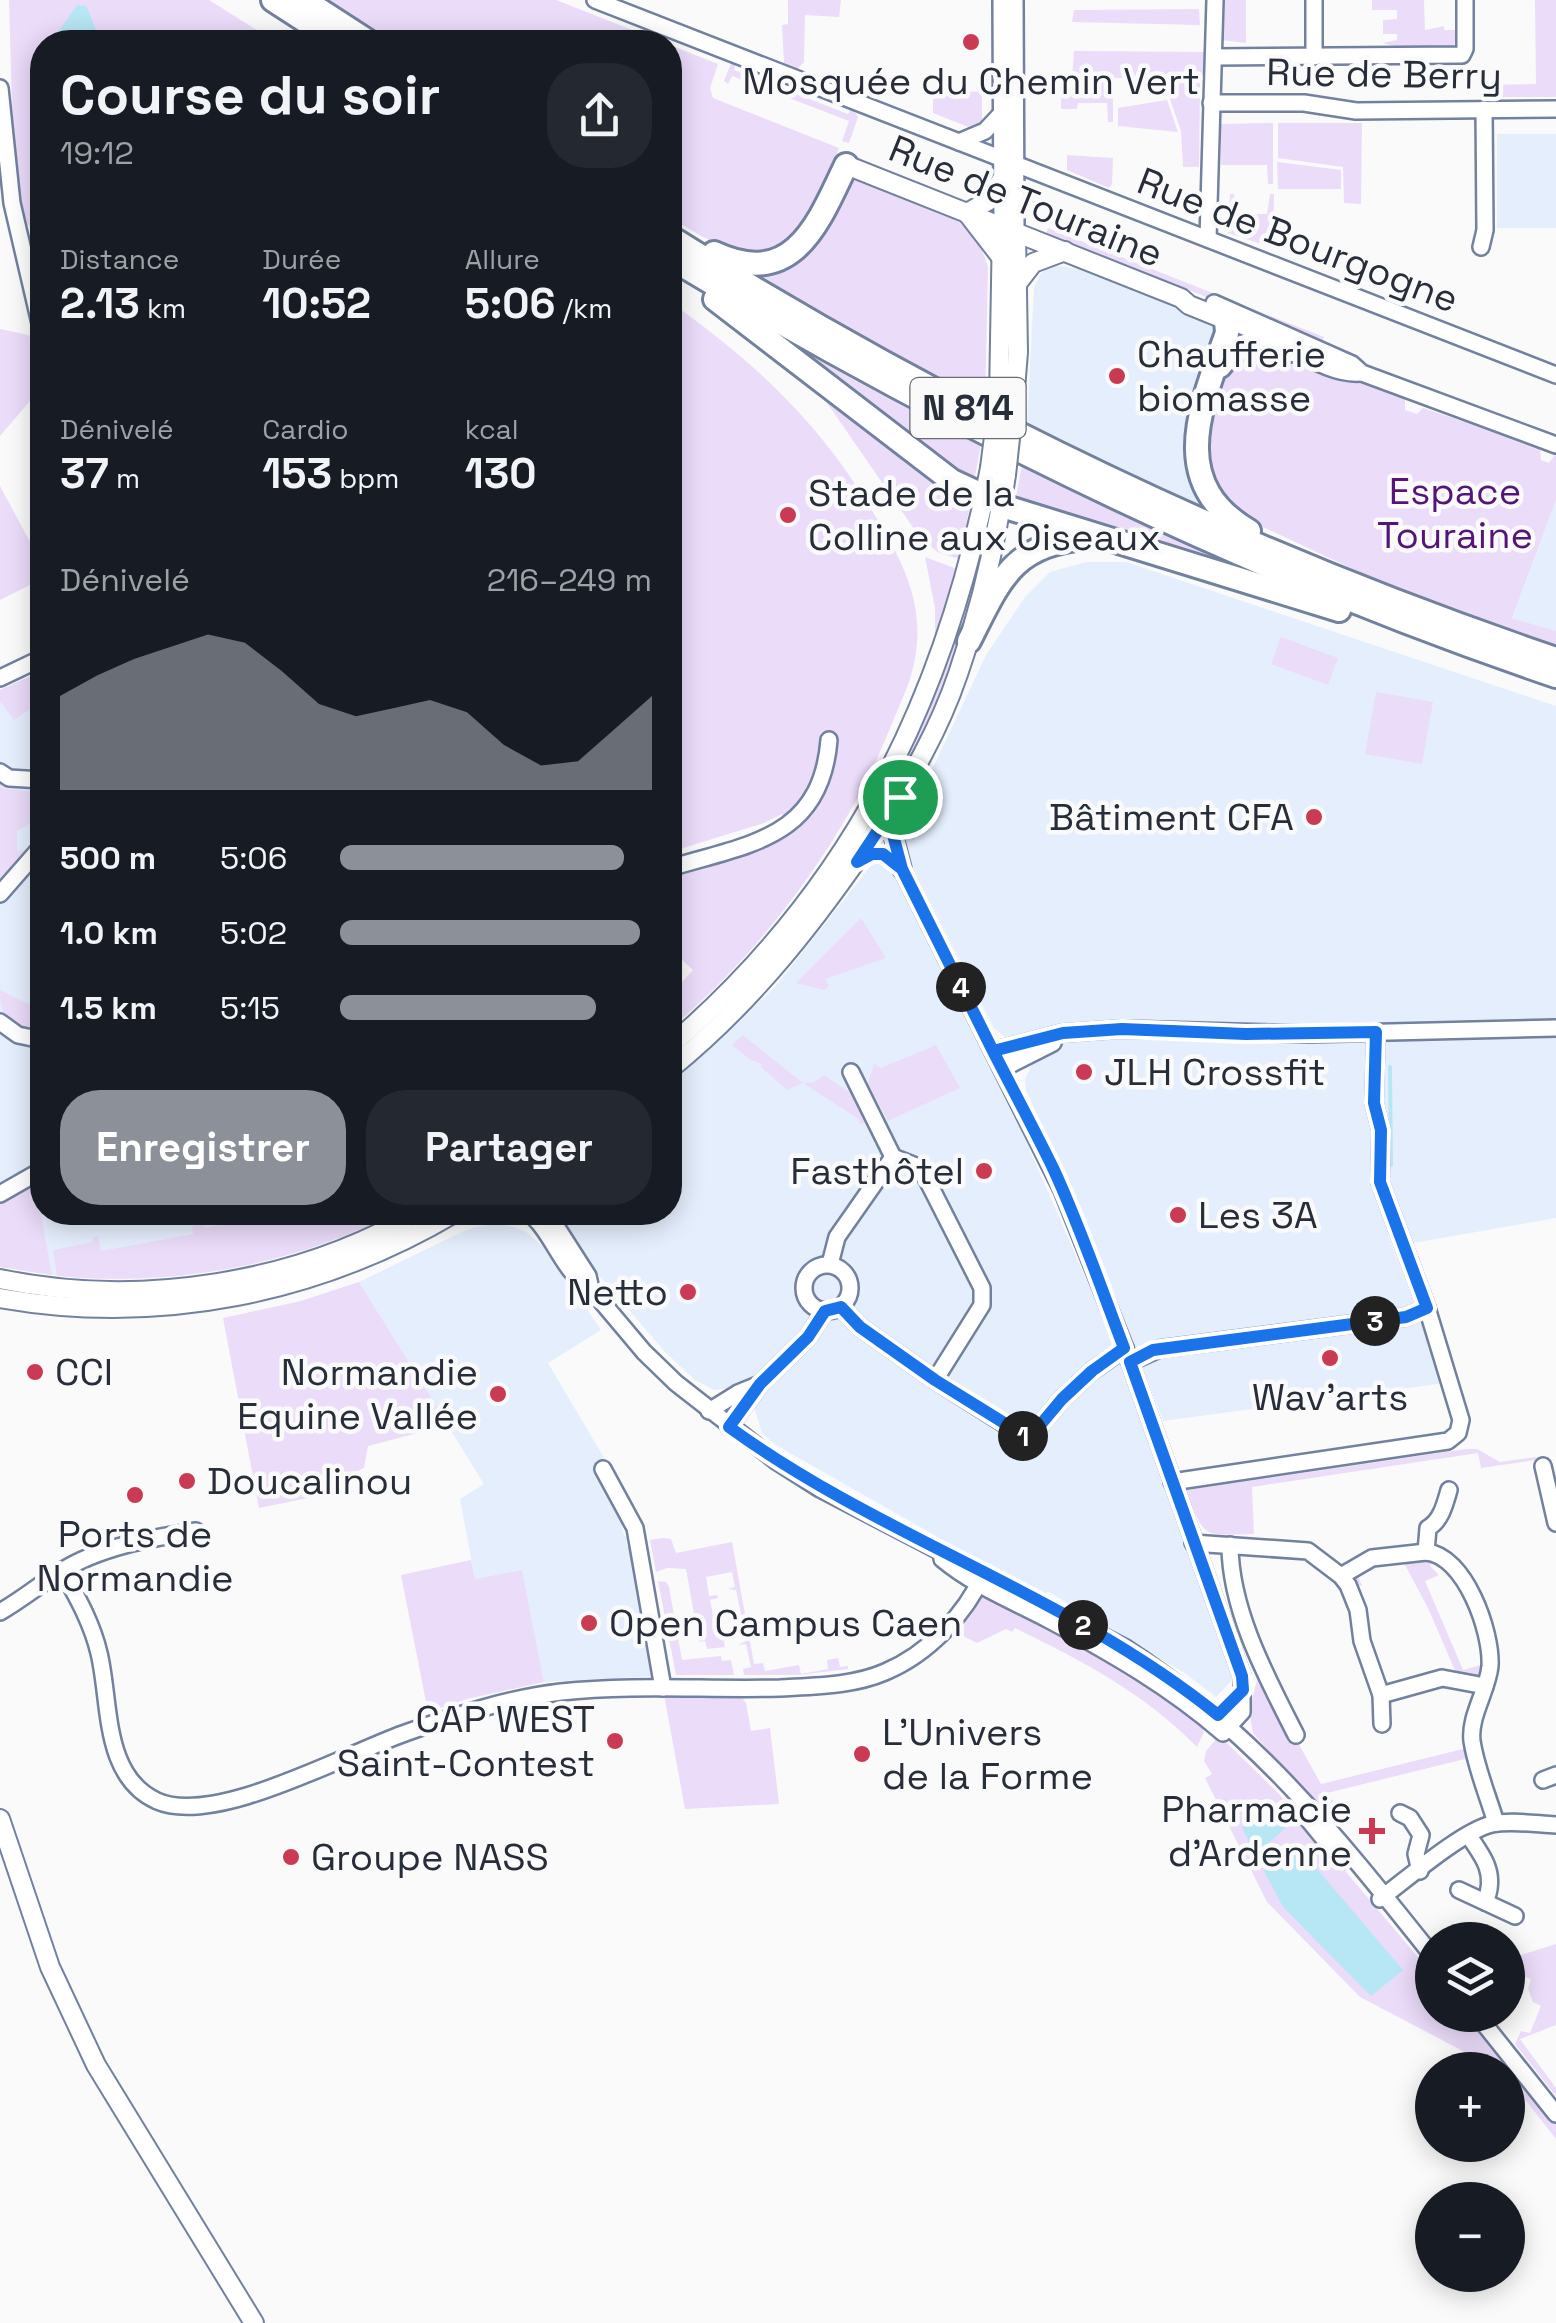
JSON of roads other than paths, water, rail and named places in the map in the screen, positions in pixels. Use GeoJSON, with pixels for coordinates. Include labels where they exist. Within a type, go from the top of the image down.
{"type":"FeatureCollection","features":[{"type":"Feature","properties":{"kind":"highway"},"geometry":{"type":"LineString","coordinates":[[273,0],[319,30]]}},
{"type":"Feature","properties":{"kind":"highway"},"geometry":{"type":"LineString","coordinates":[[304,0],[350,30]]}},
{"type":"Feature","properties":{"kind":"highway"},"geometry":{"type":"LineString","coordinates":[[682,239],[726,259],[755,264],[778,260],[798,249],[814,230],[846,165]]}},
{"type":"Feature","properties":{"kind":"highway","name":"N 814"},"geometry":{"type":"LineString","coordinates":[[682,242],[764,296],[934,391],[1094,471],[1279,554],[1556,659]]}},
{"type":"Feature","properties":{"kind":"highway","name":"N 814"},"geometry":{"type":"LineString","coordinates":[[682,268],[884,382],[1049,467],[1202,538],[1424,629],[1556,676]]}},
{"type":"Feature","properties":{"kind":"highway"},"geometry":{"type":"LineString","coordinates":[[682,270],[952,482],[994,484],[1097,536],[1409,633],[1424,629]]}},
{"type":"Feature","properties":{"kind":"highway"},"geometry":{"type":"LineString","coordinates":[[1220,311],[1228,333],[1196,432],[1201,473],[1221,508],[1238,524],[1272,542],[1279,554]]}},
{"type":"Feature","properties":{"kind":"highway"},"geometry":{"type":"LineString","coordinates":[[1210,382],[1223,360],[1243,345],[1269,344],[1290,350]]}},
{"type":"Feature","properties":{"kind":"highway"},"geometry":{"type":"LineString","coordinates":[[969,641],[1002,580],[1024,556],[1048,543],[1097,536]]}},
{"type":"Feature","properties":{"kind":"main road","name":"Rue de Touraine"},"geometry":{"type":"LineString","coordinates":[[846,165],[1181,298],[1189,305],[1220,311]]}},
{"type":"Feature","properties":{"kind":"main road"},"geometry":{"type":"LineString","coordinates":[[1001,257],[967,213],[988,201],[1002,179]]}},
{"type":"Feature","properties":{"kind":"main road"},"geometry":{"type":"LineString","coordinates":[[1007,400],[1001,257],[1009,229]]}},
{"type":"Feature","properties":{"kind":"main road"},"geometry":{"type":"LineString","coordinates":[[682,1058],[759,986],[810,925],[900,797],[940,718],[969,641],[1018,352],[1009,229]]}},
{"type":"Feature","properties":{"kind":"main road"},"geometry":{"type":"LineString","coordinates":[[1016,285],[1033,263],[1064,251]]}},
{"type":"Feature","properties":{"kind":"main road"},"geometry":{"type":"LineString","coordinates":[[682,1035],[781,933],[850,840],[899,753],[938,666],[994,484]]}},
{"type":"Feature","properties":{"kind":"main road"},"geometry":{"type":"LineString","coordinates":[[900,797],[892,831],[902,869]]}},
{"type":"Feature","properties":{"kind":"main road"},"geometry":{"type":"LineString","coordinates":[[857,862],[872,854],[883,854],[902,869]]}},
{"type":"Feature","properties":{"kind":"main road"},"geometry":{"type":"LineString","coordinates":[[0,1280],[107,1291],[214,1284],[336,1251],[398,1225]]}},
{"type":"Feature","properties":{"kind":"main road"},"geometry":{"type":"LineString","coordinates":[[0,1298],[54,1306],[124,1308],[248,1296],[359,1261],[430,1225]]}},
{"type":"Feature","properties":{"kind":"main road"},"geometry":{"type":"LineString","coordinates":[[0,1818],[50,1967],[96,2065],[254,2323]]}},
{"type":"Feature","properties":{"kind":"street","name":"Rue de Bourgogne"},"geometry":{"type":"LineString","coordinates":[[595,0],[672,30]]}},
{"type":"Feature","properties":{"kind":"street"},"geometry":{"type":"LineString","coordinates":[[1000,0],[1000,115],[1010,162],[1002,179],[1009,229]]}},
{"type":"Feature","properties":{"kind":"street"},"geometry":{"type":"LineString","coordinates":[[1009,229],[1015,0]]}},
{"type":"Feature","properties":{"kind":"street"},"geometry":{"type":"LineString","coordinates":[[1208,240],[1214,0]]}},
{"type":"Feature","properties":{"kind":"street"},"geometry":{"type":"LineString","coordinates":[[1314,0],[1314,57]]}},
{"type":"Feature","properties":{"kind":"street"},"geometry":{"type":"LineString","coordinates":[[1214,56],[1462,56],[1466,49],[1465,0]]}},
{"type":"Feature","properties":{"kind":"street","name":"Rue de Bourgogne"},"geometry":{"type":"LineString","coordinates":[[682,34],[1556,375]]}},
{"type":"Feature","properties":{"kind":"street"},"geometry":{"type":"LineString","coordinates":[[0,88],[12,204],[30,281]]}},
{"type":"Feature","properties":{"kind":"street","name":"Rue de Berry"},"geometry":{"type":"LineString","coordinates":[[1210,104],[1304,104],[1356,110],[1556,110]]}},
{"type":"Feature","properties":{"kind":"street"},"geometry":{"type":"LineString","coordinates":[[1481,248],[1485,230],[1484,109]]}},
{"type":"Feature","properties":{"kind":"street"},"geometry":{"type":"LineString","coordinates":[[959,142],[985,131],[1000,115]]}},
{"type":"Feature","properties":{"kind":"street","name":"Rue de Touraine"},"geometry":{"type":"LineString","coordinates":[[1220,311],[1290,350],[1349,374],[1362,373]]}},
{"type":"Feature","properties":{"kind":"street","name":"Rue de Touraine"},"geometry":{"type":"LineString","coordinates":[[1220,311],[1352,364],[1362,373],[1556,445]]}},
{"type":"Feature","properties":{"kind":"street"},"geometry":{"type":"LineString","coordinates":[[0,678],[30,664]]}},
{"type":"Feature","properties":{"kind":"street"},"geometry":{"type":"LineString","coordinates":[[682,864],[768,838],[786,827],[819,784],[828,740]]}},
{"type":"Feature","properties":{"kind":"street"},"geometry":{"type":"LineString","coordinates":[[0,772],[9,778],[30,779]]}},
{"type":"Feature","properties":{"kind":"street"},"geometry":{"type":"LineString","coordinates":[[0,894],[30,860]]}},
{"type":"Feature","properties":{"kind":"street"},"geometry":{"type":"LineString","coordinates":[[902,869],[1054,1171],[1127,1355],[1242,1676],[1242,1712],[1222,1723]]}},
{"type":"Feature","properties":{"kind":"street"},"geometry":{"type":"LineString","coordinates":[[0,1022],[18,1035],[30,1038]]}},
{"type":"Feature","properties":{"kind":"street"},"geometry":{"type":"LineString","coordinates":[[993,1051],[1063,1033],[1122,1029],[1246,1034],[1556,1028]]}},
{"type":"Feature","properties":{"kind":"street"},"geometry":{"type":"LineString","coordinates":[[1002,1069],[1047,1045],[1085,1031]]}},
{"type":"Feature","properties":{"kind":"street"},"geometry":{"type":"LineString","coordinates":[[1172,1482],[1448,1441],[1458,1433],[1461,1420],[1427,1308],[1380,1182],[1381,1130],[1374,1103],[1376,1032]]}},
{"type":"Feature","properties":{"kind":"street"},"geometry":{"type":"LineString","coordinates":[[851,1072],[893,1157],[921,1168],[982,1288],[982,1305],[935,1380]]}},
{"type":"Feature","properties":{"kind":"street"},"geometry":{"type":"LineString","coordinates":[[830,1264],[836,1237],[893,1157]]}},
{"type":"Feature","properties":{"kind":"street"},"geometry":{"type":"LineString","coordinates":[[0,1194],[30,1177]]}},
{"type":"Feature","properties":{"kind":"street"},"geometry":{"type":"LineString","coordinates":[[541,1225],[580,1283],[592,1289]]}},
{"type":"Feature","properties":{"kind":"street"},"geometry":{"type":"LineString","coordinates":[[555,1225],[592,1289],[644,1352],[729,1427],[820,1489],[982,1578],[1124,1647],[1222,1723],[1286,1780],[1415,1945]]}},
{"type":"Feature","properties":{"kind":"street"},"geometry":{"type":"LineString","coordinates":[[729,1427],[760,1384],[833,1309],[848,1299],[850,1283],[842,1269],[830,1264],[810,1271],[804,1288],[810,1303],[833,1309],[935,1380],[1020,1434],[1031,1436],[1092,1371],[1127,1355],[1406,1317],[1427,1308]]}},
{"type":"Feature","properties":{"kind":"street"},"geometry":{"type":"LineString","coordinates":[[709,1412],[738,1392],[760,1384]]}},
{"type":"Feature","properties":{"kind":"street"},"geometry":{"type":"LineString","coordinates":[[1543,1466],[1556,1523]]}},
{"type":"Feature","properties":{"kind":"street"},"geometry":{"type":"LineString","coordinates":[[603,1469],[635,1528],[663,1688]]}},
{"type":"Feature","properties":{"kind":"street"},"geometry":{"type":"LineString","coordinates":[[1426,1552],[1428,1528],[1445,1507],[1449,1490]]}},
{"type":"Feature","properties":{"kind":"street"},"geometry":{"type":"LineString","coordinates":[[0,1612],[62,1570],[117,1548],[196,1531]]}},
{"type":"Feature","properties":{"kind":"street"},"geometry":{"type":"LineString","coordinates":[[1193,1543],[1308,1551],[1340,1576],[1354,1598],[1362,1641],[1381,1694],[1382,1724]]}},
{"type":"Feature","properties":{"kind":"street"},"geometry":{"type":"LineString","coordinates":[[1230,1545],[1230,1573],[1243,1614],[1296,1735]]}},
{"type":"Feature","properties":{"kind":"street"},"geometry":{"type":"LineString","coordinates":[[1340,1576],[1372,1558],[1426,1552],[1441,1557],[1466,1582],[1474,1596],[1490,1656],[1472,1735],[1496,1823]]}},
{"type":"Feature","properties":{"kind":"street"},"geometry":{"type":"LineString","coordinates":[[62,1570],[99,1651],[118,1760],[136,1787],[164,1803],[189,1805],[259,1790],[406,1732],[515,1700],[560,1692],[817,1686],[885,1672],[940,1636],[982,1578]]}},
{"type":"Feature","properties":{"kind":"street"},"geometry":{"type":"LineString","coordinates":[[1381,1694],[1442,1678],[1485,1686]]}},
{"type":"Feature","properties":{"kind":"street"},"geometry":{"type":"LineString","coordinates":[[1400,1812],[1410,1818],[1422,1835],[1416,1854],[1420,1871]]}},
{"type":"Feature","properties":{"kind":"street"},"geometry":{"type":"LineString","coordinates":[[1381,1899],[1468,1835],[1496,1823],[1556,1825]]}},
{"type":"Feature","properties":{"kind":"street"},"geometry":{"type":"LineString","coordinates":[[1468,1835],[1488,1864],[1490,1890],[1484,1902]]}},
{"type":"Feature","properties":{"kind":"street"},"geometry":{"type":"LineString","coordinates":[[1460,1890],[1515,1916]]}},
{"type":"Feature","properties":{"kind":"street"},"geometry":{"type":"LineString","coordinates":[[1381,1899],[1415,1936]]}},
{"type":"Feature","properties":{"kind":"street"},"geometry":{"type":"LineString","coordinates":[[1490,2032],[1556,2114]]}},
{"type":"Feature","properties":{"kind":"water"},"geometry":{"type":"Polygon","coordinates":[[[77,5],[86,6],[96,30],[59,30],[77,5]]]}},
{"type":"Feature","properties":{"kind":"water"},"geometry":{"type":"Polygon","coordinates":[[[1266,1806],[1286,1827],[1256,1855],[1242,1828],[1266,1806]]]}},
{"type":"Feature","properties":{"kind":"water"},"geometry":{"type":"Polygon","coordinates":[[[1295,1843],[1403,1970],[1371,1996],[1283,1907],[1264,1871],[1295,1843]]]}},
{"type":"Feature","properties":{"kind":"waterway"},"geometry":{"type":"LineString","coordinates":[[1390,1067],[1391,1165]]}},
{"type":"Feature","properties":{"kind":"place","name":"Mosquée du Chemin Vert"},"geometry":{"type":"Point","coordinates":[971,42]}},
{"type":"Feature","properties":{"kind":"place","name":"Chaufferie biomasse"},"geometry":{"type":"Point","coordinates":[1117,376]}},
{"type":"Feature","properties":{"kind":"place","name":"Stade de la Colline aux Oiseaux"},"geometry":{"type":"Point","coordinates":[788,515]}},
{"type":"Feature","properties":{"kind":"place","name":"Bâtiment CFA"},"geometry":{"type":"Point","coordinates":[1314,817]}},
{"type":"Feature","properties":{"kind":"place","name":"JLH Crossfit"},"geometry":{"type":"Point","coordinates":[1084,1072]}},
{"type":"Feature","properties":{"kind":"place","name":"Fasthôtel"},"geometry":{"type":"Point","coordinates":[984,1171]}},
{"type":"Feature","properties":{"kind":"place","name":"Les 3A"},"geometry":{"type":"Point","coordinates":[1178,1215]}},
{"type":"Feature","properties":{"kind":"place","name":"Netto"},"geometry":{"type":"Point","coordinates":[688,1292]}},
{"type":"Feature","properties":{"kind":"place","name":"Wav'arts"},"geometry":{"type":"Point","coordinates":[1330,1358]}},
{"type":"Feature","properties":{"kind":"place","name":"CCI"},"geometry":{"type":"Point","coordinates":[35,1372]}},
{"type":"Feature","properties":{"kind":"place","name":"Normandie Equine Vallée"},"geometry":{"type":"Point","coordinates":[498,1394]}},
{"type":"Feature","properties":{"kind":"place","name":"Doucalinou"},"geometry":{"type":"Point","coordinates":[187,1481]}},
{"type":"Feature","properties":{"kind":"place","name":"Ports de Normandie"},"geometry":{"type":"Point","coordinates":[135,1495]}},
{"type":"Feature","properties":{"kind":"place","name":"Open Campus Caen"},"geometry":{"type":"Point","coordinates":[589,1623]}},
{"type":"Feature","properties":{"kind":"place","name":"CAP WEST Saint-Contest"},"geometry":{"type":"Point","coordinates":[615,1741]}},
{"type":"Feature","properties":{"kind":"place","name":"L'Univers de la Forme"},"geometry":{"type":"Point","coordinates":[862,1754]}},
{"type":"Feature","properties":{"kind":"place","name":"Pharmacie d'Ardenne"},"geometry":{"type":"Point","coordinates":[1372,1831]}},
{"type":"Feature","properties":{"kind":"place","name":"Groupe NASS"},"geometry":{"type":"Point","coordinates":[291,1857]}},
{"type":"Feature","properties":{"kind":"park label","name":"Espace Touraine"},"geometry":{"type":"Point","coordinates":[1455,513]}}]}
